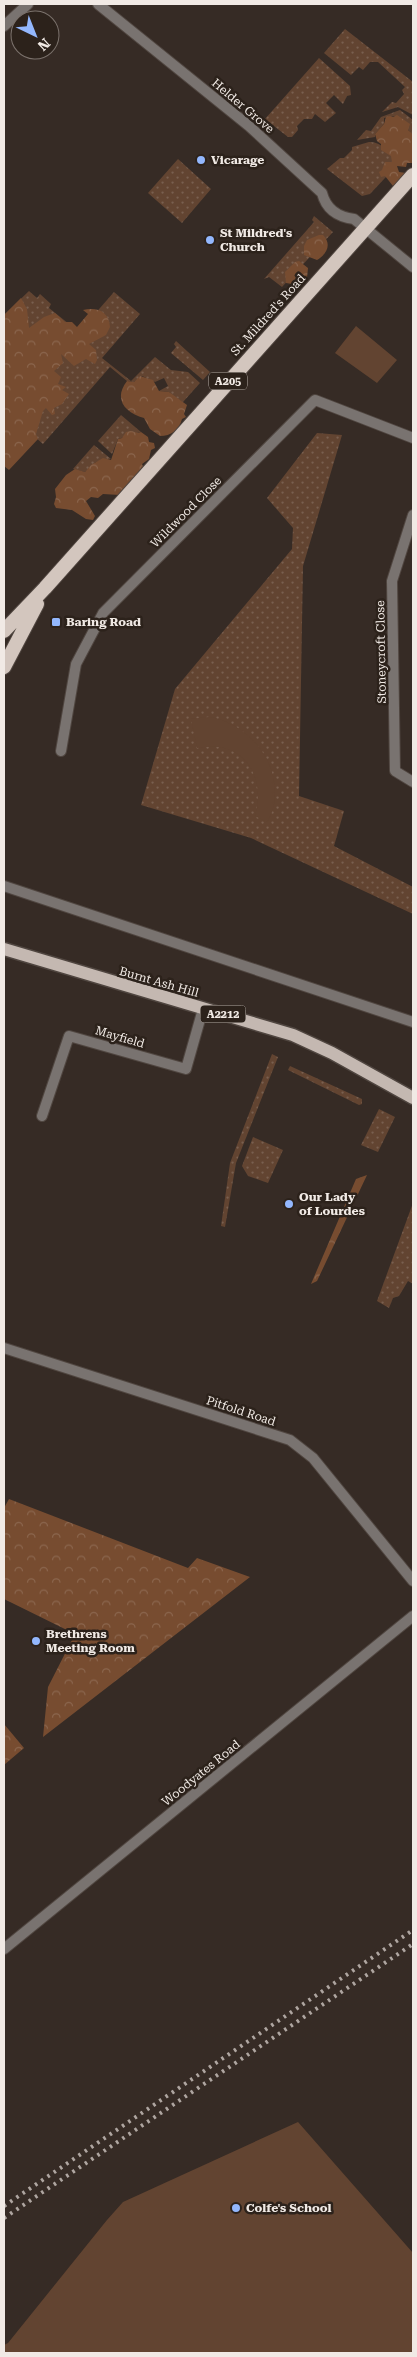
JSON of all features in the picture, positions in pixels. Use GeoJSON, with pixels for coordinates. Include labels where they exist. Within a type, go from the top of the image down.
{"type":"FeatureCollection","features":[{"type":"Feature","properties":{"kind":"highway","name":"St. Mildred's Road"},"geometry":{"type":"LineString","coordinates":[[4,631],[45,588],[413,175]]}},
{"type":"Feature","properties":{"kind":"highway","name":"St. Mildred's Road"},"geometry":{"type":"LineString","coordinates":[[4,667],[45,588]]}},
{"type":"Feature","properties":{"kind":"main road","name":"Burnt Ash Hill"},"geometry":{"type":"LineString","coordinates":[[4,949],[292,1035],[332,1053],[413,1098]]}},
{"type":"Feature","properties":{"kind":"street"},"geometry":{"type":"LineString","coordinates":[[4,26],[28,4]]}},
{"type":"Feature","properties":{"kind":"street","name":"Helder Grove"},"geometry":{"type":"LineString","coordinates":[[98,4],[250,126],[322,193],[324,203],[342,218],[354,219],[413,267]]}},
{"type":"Feature","properties":{"kind":"street","name":"Wildwood Close"},"geometry":{"type":"LineString","coordinates":[[61,751],[76,664],[103,613],[315,400],[413,438]]}},
{"type":"Feature","properties":{"kind":"street","name":"Stoneycroft Close"},"geometry":{"type":"LineString","coordinates":[[413,515],[392,582],[395,771],[413,782]]}},
{"type":"Feature","properties":{"kind":"street"},"geometry":{"type":"LineString","coordinates":[[4,886],[413,1022]]}},
{"type":"Feature","properties":{"kind":"street","name":"Mayfield"},"geometry":{"type":"LineString","coordinates":[[42,1116],[69,1036],[186,1068],[203,1009]]}},
{"type":"Feature","properties":{"kind":"street","name":"Pitfold Road"},"geometry":{"type":"LineString","coordinates":[[4,1348],[290,1440],[313,1458],[413,1581]]}},
{"type":"Feature","properties":{"kind":"street","name":"Woodyates Road"},"geometry":{"type":"LineString","coordinates":[[4,1949],[413,1616]]}},
{"type":"Feature","properties":{"kind":"shaded area"},"geometry":{"type":"Polygon","coordinates":[[[345,29],[413,82],[413,115],[398,107],[382,112],[392,102],[396,103],[404,94],[402,90],[405,87],[378,62],[370,62],[363,70],[359,67],[351,75],[324,53],[345,29]]]}},
{"type":"Feature","properties":{"kind":"shaded area"},"geometry":{"type":"Polygon","coordinates":[[[319,58],[350,86],[351,95],[347,96],[343,104],[334,95],[326,103],[336,113],[325,122],[315,114],[312,119],[304,119],[297,126],[298,130],[292,137],[288,137],[265,119],[319,58]]]}},
{"type":"Feature","properties":{"kind":"shaded area"},"geometry":{"type":"Polygon","coordinates":[[[400,110],[413,120],[413,134],[408,130],[407,123],[395,116],[384,118],[384,124],[375,134],[375,137],[357,140],[366,130],[371,131],[381,117],[400,110]]]}},
{"type":"Feature","properties":{"kind":"shaded area"},"geometry":{"type":"Polygon","coordinates":[[[369,142],[382,146],[400,162],[370,194],[362,196],[327,169],[340,158],[344,158],[352,150],[352,147],[369,142]]]}},
{"type":"Feature","properties":{"kind":"shaded area"},"geometry":{"type":"Polygon","coordinates":[[[178,159],[211,189],[182,223],[148,193],[178,159]]]}},
{"type":"Feature","properties":{"kind":"shaded area"},"geometry":{"type":"Polygon","coordinates":[[[314,216],[333,232],[282,287],[269,277],[264,279],[314,222],[312,220],[314,216]]]}},
{"type":"Feature","properties":{"kind":"shaded area"},"geometry":{"type":"Polygon","coordinates":[[[29,291],[37,298],[40,294],[51,304],[49,308],[79,332],[114,292],[140,314],[102,358],[131,381],[155,357],[171,370],[188,372],[200,383],[183,402],[172,396],[169,392],[159,391],[168,386],[164,378],[155,382],[142,376],[134,382],[127,381],[110,367],[43,444],[4,410],[4,315],[29,291]]]}},
{"type":"Feature","properties":{"kind":"shaded area"},"geometry":{"type":"Polygon","coordinates":[[[356,326],[397,360],[377,383],[335,353],[356,326]]]}},
{"type":"Feature","properties":{"kind":"shaded area"},"geometry":{"type":"Polygon","coordinates":[[[176,341],[210,372],[203,380],[171,353],[176,347],[174,344],[176,341]]]}},
{"type":"Feature","properties":{"kind":"shaded area"},"geometry":{"type":"Polygon","coordinates":[[[121,415],[141,432],[118,439],[112,454],[98,441],[121,415]]]}},
{"type":"Feature","properties":{"kind":"shaded area"},"geometry":{"type":"Polygon","coordinates":[[[317,433],[342,435],[303,566],[299,796],[344,811],[334,846],[413,887],[413,914],[251,838],[141,805],[175,689],[292,549],[293,528],[267,498],[317,433]]]}},
{"type":"Feature","properties":{"kind":"shaded area"},"geometry":{"type":"Polygon","coordinates":[[[94,445],[111,459],[96,462],[85,472],[73,469],[94,445]]]}},
{"type":"Feature","properties":{"kind":"shaded area"},"geometry":{"type":"Polygon","coordinates":[[[209,717],[237,727],[259,747],[267,760],[275,789],[274,806],[267,822],[255,816],[258,795],[257,785],[250,766],[243,758],[235,752],[224,748],[197,748],[191,719],[209,717]]]}},
{"type":"Feature","properties":{"kind":"shaded area"},"geometry":{"type":"Polygon","coordinates":[[[272,1054],[278,1057],[236,1163],[225,1227],[221,1226],[230,1163],[272,1054]]]}},
{"type":"Feature","properties":{"kind":"shaded area"},"geometry":{"type":"Polygon","coordinates":[[[290,1066],[362,1099],[362,1104],[359,1105],[288,1070],[290,1066]]]}},
{"type":"Feature","properties":{"kind":"shaded area"},"geometry":{"type":"Polygon","coordinates":[[[379,1109],[395,1117],[378,1152],[361,1145],[379,1109]]]}},
{"type":"Feature","properties":{"kind":"shaded area"},"geometry":{"type":"Polygon","coordinates":[[[253,1137],[283,1150],[268,1183],[248,1176],[242,1166],[253,1137]]]}},
{"type":"Feature","properties":{"kind":"shaded area"},"geometry":{"type":"Polygon","coordinates":[[[413,1203],[413,1284],[408,1281],[399,1296],[393,1298],[389,1308],[377,1301],[413,1203]]]}},
{"type":"Feature","properties":{"kind":"shaded area","name":"Colfe's School"},"geometry":{"type":"Polygon","coordinates":[[[298,2122],[413,2253],[413,2353],[4,2353],[4,2345],[8,2343],[123,2202],[298,2122]]]}},
{"type":"Feature","properties":{"kind":"green space"},"geometry":{"type":"Polygon","coordinates":[[[397,115],[410,124],[408,130],[413,134],[413,163],[407,163],[406,167],[397,166],[399,172],[406,173],[393,186],[385,176],[381,177],[379,172],[382,170],[385,162],[392,162],[391,156],[381,150],[381,144],[377,141],[375,134],[384,124],[386,117],[397,115]]]}},
{"type":"Feature","properties":{"kind":"green space"},"geometry":{"type":"Polygon","coordinates":[[[323,235],[326,238],[328,245],[326,252],[317,260],[304,255],[304,246],[307,240],[323,235]]]}},
{"type":"Feature","properties":{"kind":"green space"},"geometry":{"type":"Polygon","coordinates":[[[299,261],[308,268],[307,278],[298,285],[286,283],[285,272],[295,262],[299,261]]]}},
{"type":"Feature","properties":{"kind":"green space"},"geometry":{"type":"Polygon","coordinates":[[[21,298],[27,309],[29,328],[44,317],[55,313],[65,322],[72,322],[77,327],[88,314],[83,310],[93,309],[105,314],[110,327],[106,335],[89,344],[96,350],[97,360],[95,364],[86,359],[74,366],[61,354],[63,363],[54,371],[61,377],[58,384],[66,387],[62,390],[69,394],[62,404],[54,408],[55,414],[52,415],[46,408],[43,411],[36,434],[38,439],[9,470],[4,466],[4,315],[21,298]]]}},
{"type":"Feature","properties":{"kind":"green space"},"geometry":{"type":"Polygon","coordinates":[[[140,376],[153,380],[159,391],[169,392],[187,405],[184,414],[186,417],[182,419],[177,429],[171,434],[160,436],[150,429],[144,418],[131,413],[123,404],[121,394],[127,381],[134,382],[140,376]]]}},
{"type":"Feature","properties":{"kind":"green space"},"geometry":{"type":"Polygon","coordinates":[[[126,432],[141,432],[148,437],[149,442],[154,443],[155,448],[151,450],[149,459],[142,464],[144,469],[137,475],[136,480],[120,495],[103,494],[98,498],[91,497],[86,501],[95,516],[93,520],[86,519],[72,510],[56,508],[54,504],[56,497],[55,489],[66,475],[75,469],[85,472],[91,465],[103,458],[111,460],[118,439],[122,438],[126,432]]]}},
{"type":"Feature","properties":{"kind":"green space"},"geometry":{"type":"Polygon","coordinates":[[[367,1175],[317,1281],[311,1284],[356,1179],[367,1175]]]}},
{"type":"Feature","properties":{"kind":"green space"},"geometry":{"type":"Polygon","coordinates":[[[9,1499],[188,1568],[197,1558],[250,1577],[43,1737],[48,1687],[75,1634],[4,1599],[4,1508],[9,1499]]]}},
{"type":"Feature","properties":{"kind":"green space"},"geometry":{"type":"Polygon","coordinates":[[[4,1724],[24,1748],[4,1765],[4,1724]]]}},
{"type":"Feature","properties":{"kind":"railway"},"geometry":{"type":"LineString","coordinates":[[4,2206],[413,1930]]}},
{"type":"Feature","properties":{"kind":"railway"},"geometry":{"type":"LineString","coordinates":[[4,2218],[413,1944]]}},
{"type":"Feature","properties":{"kind":"place","name":"Vicarage"},"geometry":{"type":"Point","coordinates":[201,160]}},
{"type":"Feature","properties":{"kind":"place","name":"St Mildred's Church"},"geometry":{"type":"Point","coordinates":[210,240]}},
{"type":"Feature","properties":{"kind":"place","name":"Baring Road"},"geometry":{"type":"Point","coordinates":[56,622]}},
{"type":"Feature","properties":{"kind":"place","name":"Our Lady of Lourdes"},"geometry":{"type":"Point","coordinates":[289,1204]}},
{"type":"Feature","properties":{"kind":"place","name":"Brethrens Meeting Room"},"geometry":{"type":"Point","coordinates":[36,1641]}},
{"type":"Feature","properties":{"kind":"place","name":"Colfe's School"},"geometry":{"type":"Point","coordinates":[236,2208]}}]}
